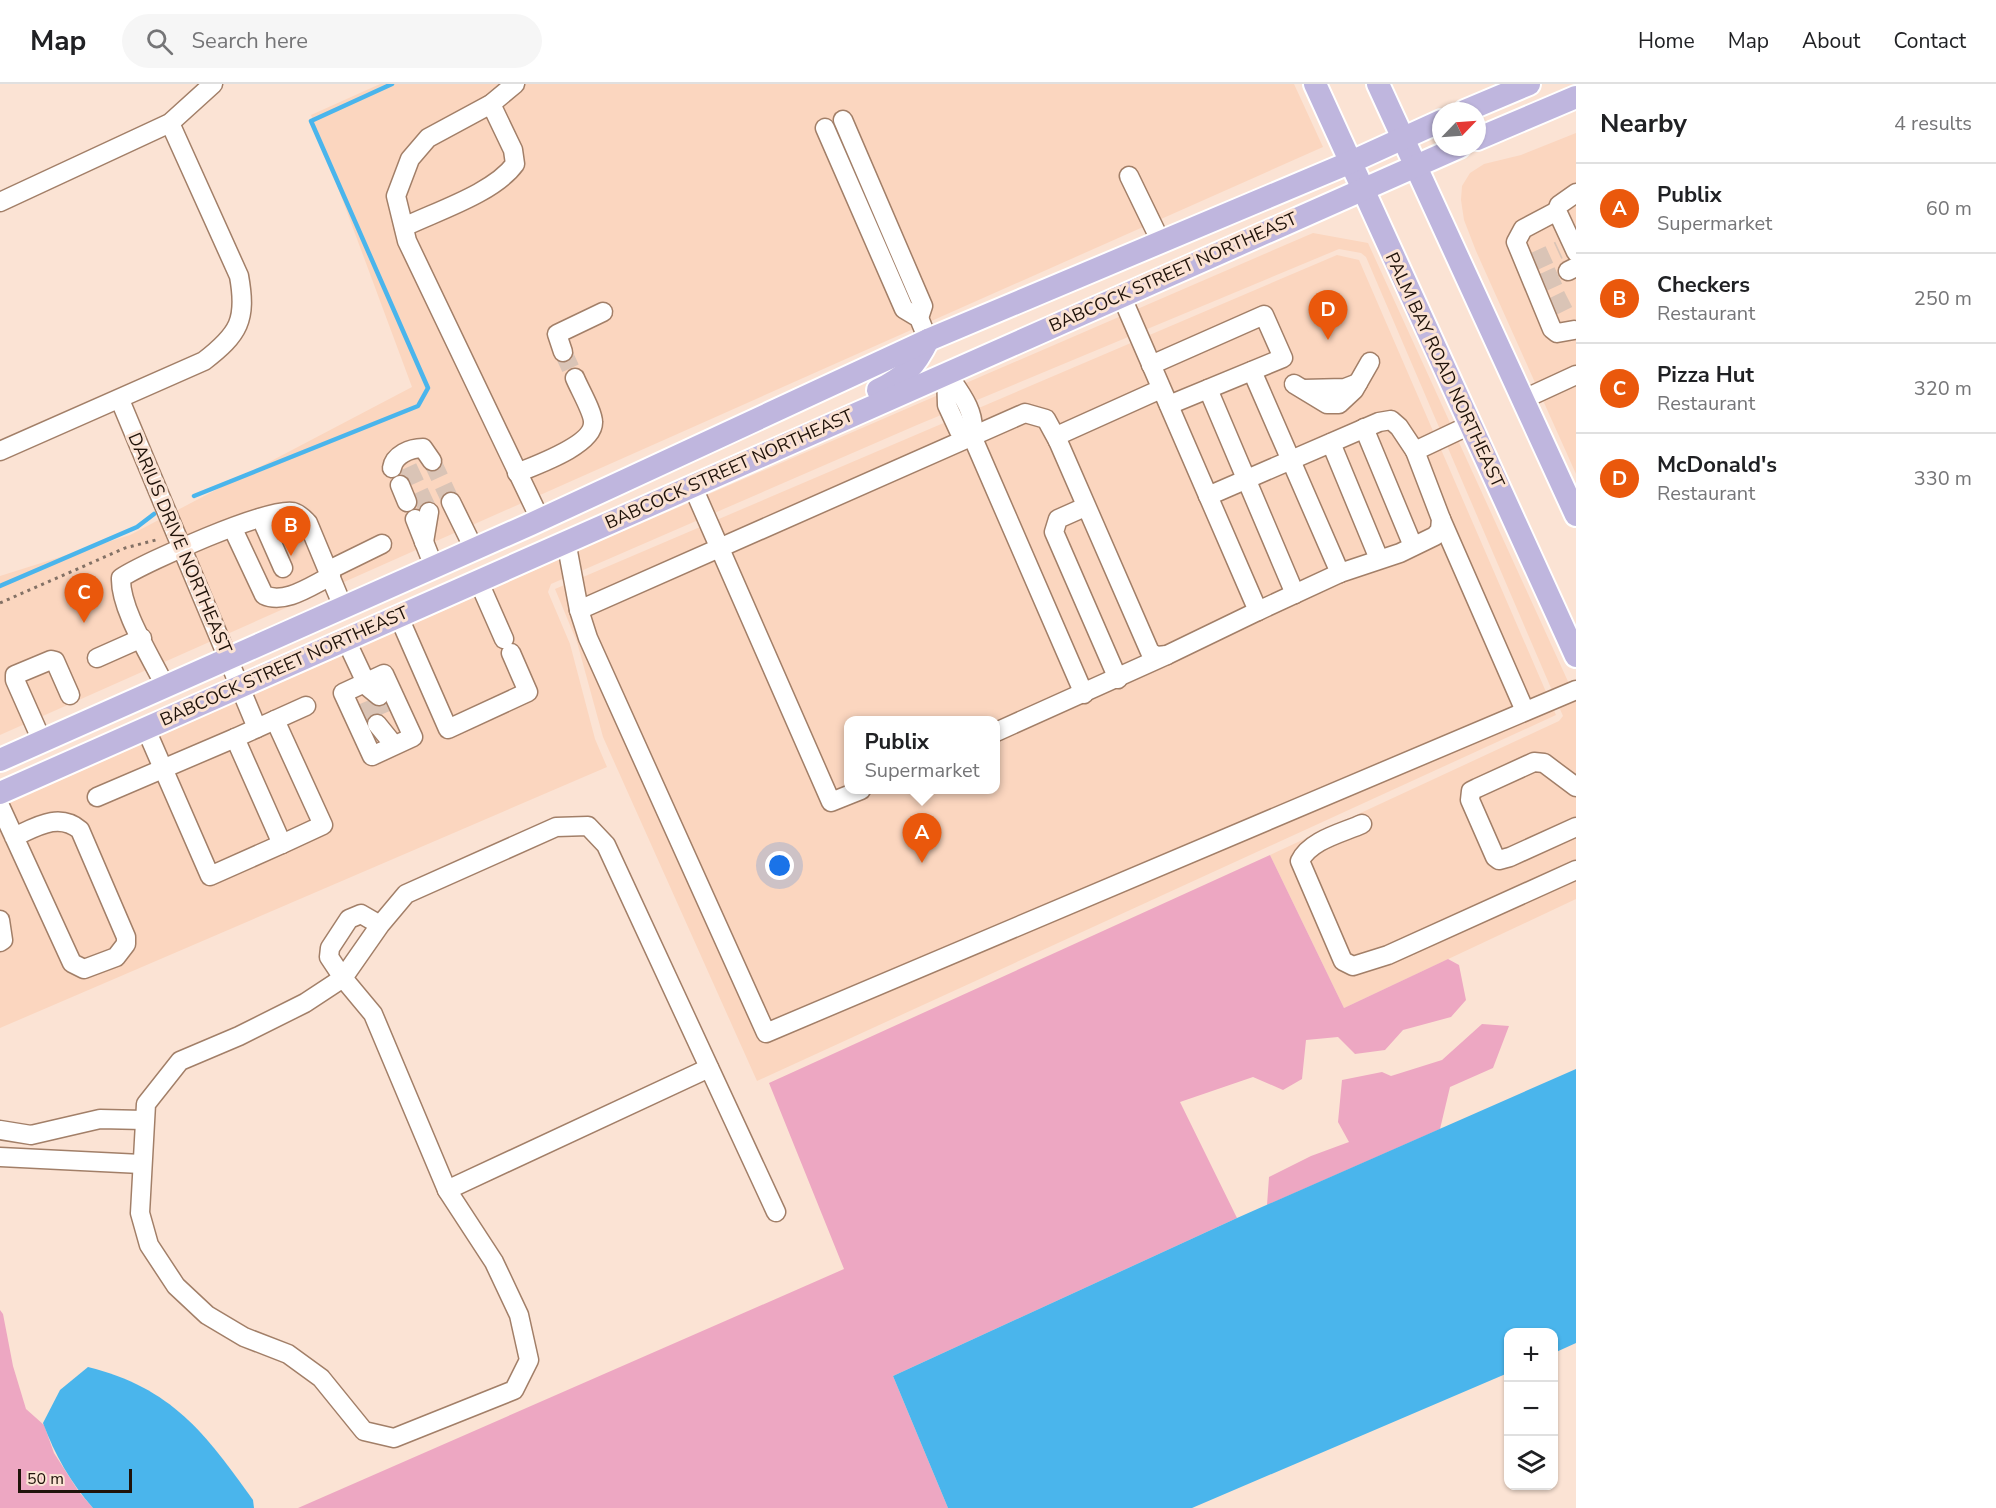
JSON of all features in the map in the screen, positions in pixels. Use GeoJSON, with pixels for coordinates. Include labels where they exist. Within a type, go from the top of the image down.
{"type":"FeatureCollection","features":[{"type":"Feature","properties":{"kind":"main road","name":"PALM BAY ROAD NORTHEAST"},"geometry":{"type":"LineString","coordinates":[[1315,84],[1576,656]]}},
{"type":"Feature","properties":{"kind":"main road"},"geometry":{"type":"LineString","coordinates":[[1378,84],[1576,515]]}},
{"type":"Feature","properties":{"kind":"main road"},"geometry":{"type":"LineString","coordinates":[[1486,102],[1529,84]]}},
{"type":"Feature","properties":{"kind":"main road"},"geometry":{"type":"LineString","coordinates":[[1486,135],[1576,97]]}},
{"type":"Feature","properties":{"kind":"main road","name":"BABCOCK STREET NORTHEAST"},"geometry":{"type":"LineString","coordinates":[[0,760],[474,549],[928,340],[1350,162],[1432,125]]}},
{"type":"Feature","properties":{"kind":"main road","name":"BABCOCK STREET NORTHEAST"},"geometry":{"type":"LineString","coordinates":[[0,793],[345,638],[1438,156]]}},
{"type":"Feature","properties":{"kind":"main road"},"geometry":{"type":"LineString","coordinates":[[806,435],[839,408],[895,382],[917,363],[928,340]]}},
{"type":"Feature","properties":{"kind":"main road"},"geometry":{"type":"LineString","coordinates":[[566,541],[579,519],[631,493],[651,468]]}},
{"type":"Feature","properties":{"kind":"main road"},"geometry":{"type":"LineString","coordinates":[[481,578],[495,567],[530,547],[539,530],[540,519]]}},
{"type":"Feature","properties":{"kind":"street"},"geometry":{"type":"LineString","coordinates":[[0,202],[170,123],[213,84]]}},
{"type":"Feature","properties":{"kind":"street"},"geometry":{"type":"LineString","coordinates":[[515,84],[491,104],[428,138],[410,159],[396,196],[407,241],[540,519]]}},
{"type":"Feature","properties":{"kind":"street"},"geometry":{"type":"LineString","coordinates":[[404,227],[506,176],[515,164],[513,150],[491,104]]}},
{"type":"Feature","properties":{"kind":"street"},"geometry":{"type":"LineString","coordinates":[[843,120],[923,306],[919,318]]}},
{"type":"Feature","properties":{"kind":"street"},"geometry":{"type":"LineString","coordinates":[[0,451],[204,361],[227,343],[240,324],[243,300],[239,276],[170,123]]}},
{"type":"Feature","properties":{"kind":"street"},"geometry":{"type":"LineString","coordinates":[[825,128],[904,309],[919,318],[928,340]]}},
{"type":"Feature","properties":{"kind":"street"},"geometry":{"type":"LineString","coordinates":[[1129,176],[1161,242]]}},
{"type":"Feature","properties":{"kind":"street"},"geometry":{"type":"LineString","coordinates":[[1569,249],[1557,211],[1558,205],[1576,193]]}},
{"type":"Feature","properties":{"kind":"street"},"geometry":{"type":"LineString","coordinates":[[1557,211],[1523,229],[1515,242],[1529,264],[1548,308],[1552,329],[1557,333],[1576,336]]}},
{"type":"Feature","properties":{"kind":"street"},"geometry":{"type":"LineString","coordinates":[[1121,295],[1258,611]]}},
{"type":"Feature","properties":{"kind":"street"},"geometry":{"type":"LineString","coordinates":[[563,352],[557,334],[603,312]]}},
{"type":"Feature","properties":{"kind":"street"},"geometry":{"type":"LineString","coordinates":[[1058,441],[1061,434],[1165,397],[1208,389],[1283,358],[1264,315],[1151,365]]}},
{"type":"Feature","properties":{"kind":"street"},"geometry":{"type":"LineString","coordinates":[[1298,387],[1332,406],[1348,398],[1370,362]]}},
{"type":"Feature","properties":{"kind":"street"},"geometry":{"type":"LineString","coordinates":[[1252,371],[1340,573]]}},
{"type":"Feature","properties":{"kind":"street"},"geometry":{"type":"LineString","coordinates":[[946,372],[963,397],[975,424],[972,436],[1084,694]]}},
{"type":"Feature","properties":{"kind":"street"},"geometry":{"type":"LineString","coordinates":[[1524,399],[1576,375]]}},
{"type":"Feature","properties":{"kind":"street"},"geometry":{"type":"LineString","coordinates":[[517,473],[574,447],[591,432],[594,421],[575,378]]}},
{"type":"Feature","properties":{"kind":"street"},"geometry":{"type":"LineString","coordinates":[[1208,389],[1295,594]]}},
{"type":"Feature","properties":{"kind":"street","name":"DARIUS DRIVE NORTHEAST"},"geometry":{"type":"LineString","coordinates":[[120,400],[257,728]]}},
{"type":"Feature","properties":{"kind":"street"},"geometry":{"type":"LineString","coordinates":[[579,610],[719,546],[1025,413],[1046,418],[1150,652],[1157,656],[1167,655]]}},
{"type":"Feature","properties":{"kind":"street"},"geometry":{"type":"LineString","coordinates":[[1208,496],[1378,422],[1391,420],[1399,427],[1415,451],[1441,519],[1525,711]]}},
{"type":"Feature","properties":{"kind":"street"},"geometry":{"type":"LineString","coordinates":[[1415,451],[1470,425]]}},
{"type":"Feature","properties":{"kind":"street"},"geometry":{"type":"LineString","coordinates":[[1364,428],[1413,546]]}},
{"type":"Feature","properties":{"kind":"street"},"geometry":{"type":"LineString","coordinates":[[1331,443],[1379,559]]}},
{"type":"Feature","properties":{"kind":"street"},"geometry":{"type":"LineString","coordinates":[[402,475],[423,448],[432,461]]}},
{"type":"Feature","properties":{"kind":"street"},"geometry":{"type":"LineString","coordinates":[[692,485],[831,802],[849,794]]}},
{"type":"Feature","properties":{"kind":"street"},"geometry":{"type":"LineString","coordinates":[[1085,507],[1058,519],[1054,532],[1118,679]]}},
{"type":"Feature","properties":{"kind":"street"},"geometry":{"type":"LineString","coordinates":[[455,508],[474,549]]}},
{"type":"Feature","properties":{"kind":"street"},"geometry":{"type":"LineString","coordinates":[[165,686],[121,590],[121,578],[179,541],[233,529],[282,512],[301,515],[308,523],[343,607]]}},
{"type":"Feature","properties":{"kind":"street"},"geometry":{"type":"LineString","coordinates":[[422,515],[424,542],[434,567]]}},
{"type":"Feature","properties":{"kind":"street"},"geometry":{"type":"LineString","coordinates":[[261,518],[288,579]]}},
{"type":"Feature","properties":{"kind":"street"},"geometry":{"type":"LineString","coordinates":[[1000,730],[1118,679],[1340,573],[1435,536],[1440,530],[1441,519]]}},
{"type":"Feature","properties":{"kind":"street"},"geometry":{"type":"LineString","coordinates":[[233,529],[264,595],[272,598],[288,579],[330,573],[382,544]]}},
{"type":"Feature","properties":{"kind":"street"},"geometry":{"type":"LineString","coordinates":[[566,541],[579,610],[588,638],[766,1033],[1576,690]]}},
{"type":"Feature","properties":{"kind":"street"},"geometry":{"type":"LineString","coordinates":[[398,615],[448,729],[528,692],[481,578]]}},
{"type":"Feature","properties":{"kind":"street"},"geometry":{"type":"LineString","coordinates":[[97,658],[142,638]]}},
{"type":"Feature","properties":{"kind":"street"},"geometry":{"type":"LineString","coordinates":[[345,638],[370,692]]}},
{"type":"Feature","properties":{"kind":"street"},"geometry":{"type":"LineString","coordinates":[[42,741],[7,680],[19,672],[51,660],[70,696]]}},
{"type":"Feature","properties":{"kind":"street"},"geometry":{"type":"LineString","coordinates":[[384,674],[413,736],[393,742],[372,756],[343,693],[370,692],[384,674]]}},
{"type":"Feature","properties":{"kind":"street"},"geometry":{"type":"LineString","coordinates":[[97,797],[306,706]]}},
{"type":"Feature","properties":{"kind":"street"},"geometry":{"type":"LineString","coordinates":[[145,727],[210,876],[323,825],[275,720]]}},
{"type":"Feature","properties":{"kind":"street"},"geometry":{"type":"LineString","coordinates":[[383,721],[380,729],[393,742]]}},
{"type":"Feature","properties":{"kind":"street"},"geometry":{"type":"LineString","coordinates":[[235,738],[282,844]]}},
{"type":"Feature","properties":{"kind":"street"},"geometry":{"type":"LineString","coordinates":[[1576,787],[1544,763],[1534,762],[1471,791],[1470,800],[1495,857],[1499,860],[1576,827]]}},
{"type":"Feature","properties":{"kind":"street"},"geometry":{"type":"LineString","coordinates":[[0,806],[14,837],[72,963],[84,969],[116,957],[126,944],[123,926],[87,841],[74,824],[58,820],[14,837]]}},
{"type":"Feature","properties":{"kind":"street"},"geometry":{"type":"LineString","coordinates":[[1362,824],[1313,846],[1305,852],[1300,861],[1342,961],[1353,966],[1388,955],[1576,870]]}},
{"type":"Feature","properties":{"kind":"street"},"geometry":{"type":"LineString","coordinates":[[380,925],[361,914],[349,919],[330,948],[329,957],[343,978],[373,1014],[447,1190],[494,1262],[519,1315],[529,1360],[514,1390],[394,1438],[364,1431],[321,1378],[288,1354],[244,1337],[207,1315],[176,1286],[148,1245],[140,1213],[144,1120],[146,1104],[180,1062],[305,1003],[343,978],[380,925],[406,894],[556,827],[588,826],[606,845],[776,1212]]}},
{"type":"Feature","properties":{"kind":"street"},"geometry":{"type":"LineString","coordinates":[[0,920],[3,940],[0,942]]}},
{"type":"Feature","properties":{"kind":"street"},"geometry":{"type":"LineString","coordinates":[[447,1190],[710,1068]]}},
{"type":"Feature","properties":{"kind":"street"},"geometry":{"type":"LineString","coordinates":[[0,1130],[31,1135],[100,1119],[144,1120]]}},
{"type":"Feature","properties":{"kind":"street"},"geometry":{"type":"LineString","coordinates":[[0,1156],[141,1164]]}},
{"type":"Feature","properties":{"kind":"path"},"geometry":{"type":"LineString","coordinates":[[0,603],[125,548],[179,541]]}},
{"type":"Feature","properties":{"kind":"shaded area"},"geometry":{"type":"Polygon","coordinates":[[[380,84],[1294,84],[1323,147],[0,735],[0,576],[130,535],[412,387],[311,115],[380,84]]]}},
{"type":"Feature","properties":{"kind":"shaded area"},"geometry":{"type":"Polygon","coordinates":[[[1576,133],[1576,474],[1476,251],[1464,220],[1461,200],[1462,186],[1470,173],[1484,164],[1521,155],[1576,133]]]}},
{"type":"Feature","properties":{"kind":"shaded area"},"geometry":{"type":"Polygon","coordinates":[[[1313,233],[1368,243],[1576,699],[1576,899],[1344,1008],[1270,855],[1559,721],[1563,716],[1366,257],[1361,253],[1339,249],[917,425],[551,584],[548,592],[570,644],[595,739],[607,767],[0,1028],[0,807],[612,536],[1313,233]]]}},
{"type":"Feature","properties":{"kind":"shaded area"},"geometry":{"type":"Polygon","coordinates":[[[1337,255],[1359,260],[1556,715],[757,1081],[603,737],[577,642],[555,589],[1337,255]]]}},
{"type":"Feature","properties":{"kind":"shaded area"},"geometry":{"type":"Polygon","coordinates":[[[1270,855],[1344,1008],[1448,959],[1459,965],[1466,1000],[1451,1017],[1403,1030],[1385,1050],[1355,1054],[1338,1037],[1306,1040],[1302,1079],[1283,1090],[1253,1077],[1180,1102],[1237,1218],[893,1376],[948,1508],[298,1508],[844,1269],[769,1083],[1270,855]]]}},
{"type":"Feature","properties":{"kind":"shaded area"},"geometry":{"type":"Polygon","coordinates":[[[1482,1024],[1509,1026],[1493,1068],[1450,1087],[1440,1129],[1267,1205],[1269,1177],[1311,1156],[1349,1142],[1338,1122],[1342,1080],[1382,1072],[1391,1076],[1442,1060],[1482,1024]]]}},
{"type":"Feature","properties":{"kind":"shaded area"},"geometry":{"type":"Polygon","coordinates":[[[0,1310],[3,1314],[13,1366],[26,1409],[44,1425],[54,1453],[79,1492],[93,1508],[0,1508],[0,1310]]]}},
{"type":"Feature","properties":{"kind":"water"},"geometry":{"type":"Polygon","coordinates":[[[1576,1069],[1576,1343],[1558,1351],[1558,1328],[1504,1328],[1504,1375],[1192,1508],[948,1508],[893,1376],[1237,1218],[1576,1069]]]}},
{"type":"Feature","properties":{"kind":"water"},"geometry":{"type":"Polygon","coordinates":[[[88,1367],[142,1387],[184,1416],[202,1434],[236,1476],[253,1500],[254,1508],[93,1508],[64,1468],[43,1423],[60,1390],[88,1367]]]}},
{"type":"Feature","properties":{"kind":"waterway"},"geometry":{"type":"LineString","coordinates":[[194,496],[418,406],[428,388],[311,121],[392,84]]}},
{"type":"Feature","properties":{"kind":"waterway"},"geometry":{"type":"LineString","coordinates":[[0,586],[137,527],[154,514]]}},
{"type":"Feature","properties":{"kind":"tunnel"},"geometry":{"type":"LineString","coordinates":[[1533,262],[1559,250]]}},
{"type":"Feature","properties":{"kind":"tunnel"},"geometry":{"type":"LineString","coordinates":[[1542,283],[1568,271]]}},
{"type":"Feature","properties":{"kind":"tunnel"},"geometry":{"type":"LineString","coordinates":[[1552,307],[1576,295]]}},
{"type":"Feature","properties":{"kind":"tunnel"},"geometry":{"type":"LineString","coordinates":[[563,352],[575,378]]}},
{"type":"Feature","properties":{"kind":"tunnel"},"geometry":{"type":"LineString","coordinates":[[432,461],[451,502]]}},
{"type":"Feature","properties":{"kind":"tunnel"},"geometry":{"type":"LineString","coordinates":[[408,467],[429,512]]}},
{"type":"Feature","properties":{"kind":"tunnel"},"geometry":{"type":"LineString","coordinates":[[379,696],[389,718]]}},
{"type":"Feature","properties":{"kind":"tunnel"},"geometry":{"type":"LineString","coordinates":[[367,701],[377,724]]}},
{"type":"Feature","properties":{"kind":"place","name":"McDonald's"},"geometry":{"type":"Point","coordinates":[1328,340]}},
{"type":"Feature","properties":{"kind":"place","name":"Checkers"},"geometry":{"type":"Point","coordinates":[291,556]}},
{"type":"Feature","properties":{"kind":"place","name":"Pizza Hut"},"geometry":{"type":"Point","coordinates":[84,623]}},
{"type":"Feature","properties":{"kind":"place","name":"Publix"},"geometry":{"type":"Point","coordinates":[922,863]}}]}
